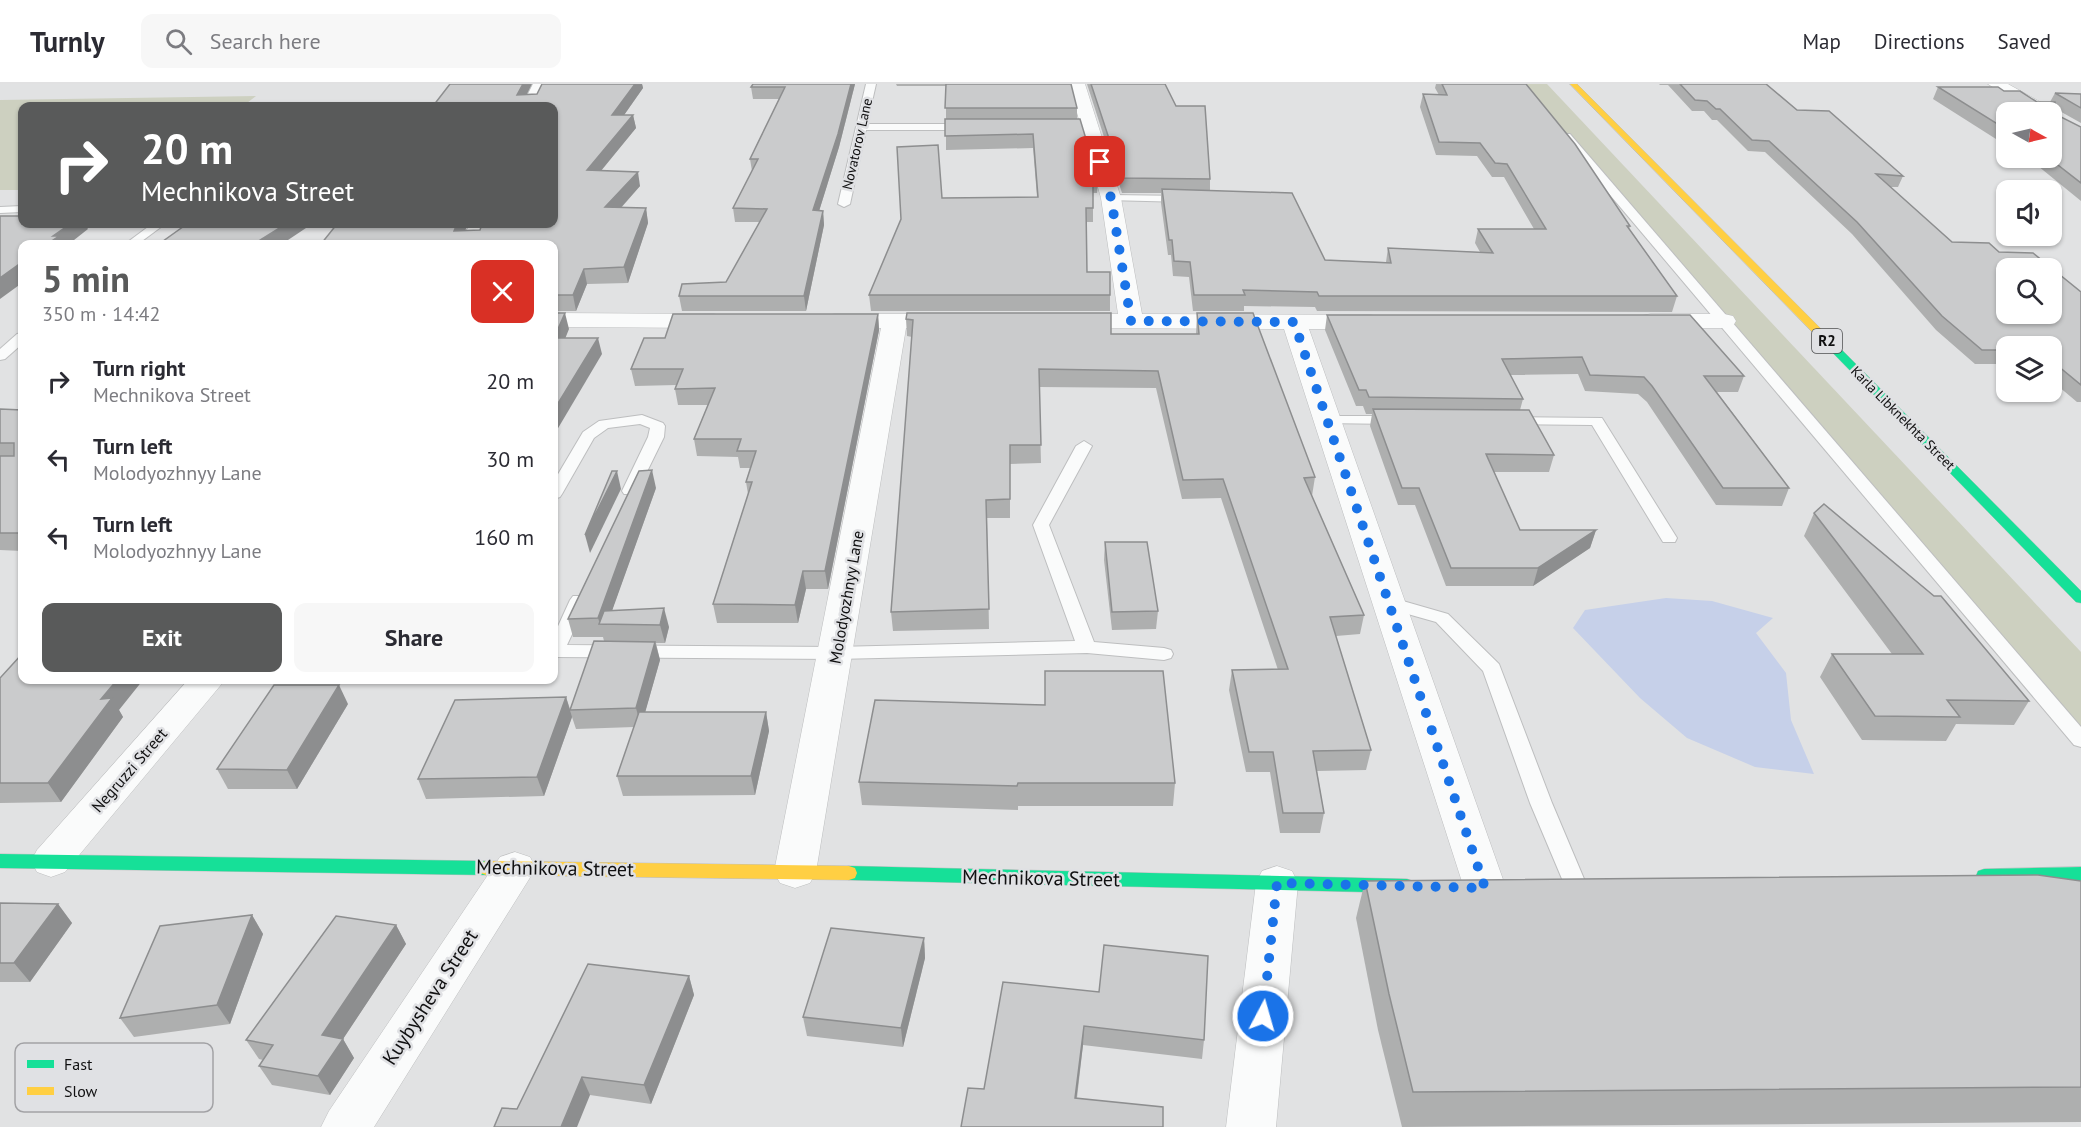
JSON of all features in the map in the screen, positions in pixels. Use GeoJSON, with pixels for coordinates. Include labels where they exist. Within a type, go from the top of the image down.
{"type":"FeatureCollection","features":[{"type":"Feature","properties":{"kind":"main road","name":"Karla Libknekhta Street"},"geometry":{"type":"LineString","coordinates":[[1573,84],[2081,599]]}},
{"type":"Feature","properties":{"kind":"main road","name":"Mechnikova Street"},"geometry":{"type":"LineString","coordinates":[[0,861],[795,872],[1416,887]]}},
{"type":"Feature","properties":{"kind":"main road"},"geometry":{"type":"LineString","coordinates":[[1975,876],[2081,874]]}},
{"type":"Feature","properties":{"kind":"street"},"geometry":{"type":"LineString","coordinates":[[532,102],[541,84]]}},
{"type":"Feature","properties":{"kind":"street"},"geometry":{"type":"LineString","coordinates":[[1077,84],[1083,126],[1111,198],[1131,321]]}},
{"type":"Feature","properties":{"kind":"street"},"geometry":{"type":"LineString","coordinates":[[1996,84],[2028,102]]}},
{"type":"Feature","properties":{"kind":"street"},"geometry":{"type":"LineString","coordinates":[[558,320],[742,321]]}},
{"type":"Feature","properties":{"kind":"street"},"geometry":{"type":"LineString","coordinates":[[813,321],[978,321]]}},
{"type":"Feature","properties":{"kind":"street","name":"Molodyozhnyy Lane"},"geometry":{"type":"LineString","coordinates":[[795,872],[895,321]]}},
{"type":"Feature","properties":{"kind":"street"},"geometry":{"type":"LineString","coordinates":[[1048,321],[1390,322]]}},
{"type":"Feature","properties":{"kind":"street"},"geometry":{"type":"LineString","coordinates":[[1628,321],[1724,321]]}},
{"type":"Feature","properties":{"kind":"street"},"geometry":{"type":"LineString","coordinates":[[1294,322],[1485,888]]}},
{"type":"Feature","properties":{"kind":"street","name":"Negruzzi Street"},"geometry":{"type":"LineString","coordinates":[[51,861],[204,684]]}},
{"type":"Feature","properties":{"kind":"street","name":"Kuybysheva Street"},"geometry":{"type":"LineString","coordinates":[[345,1127],[515,868]]}},
{"type":"Feature","properties":{"kind":"street"},"geometry":{"type":"LineString","coordinates":[[1251,1127],[1277,883]]}},
{"type":"Feature","properties":{"kind":"lane","name":"Novatorov Lane"},"geometry":{"type":"LineString","coordinates":[[844,204],[871,84]]}},
{"type":"Feature","properties":{"kind":"lane"},"geometry":{"type":"LineString","coordinates":[[1553,120],[2081,740]]}},
{"type":"Feature","properties":{"kind":"lane"},"geometry":{"type":"LineString","coordinates":[[862,127],[981,127]]}},
{"type":"Feature","properties":{"kind":"lane"},"geometry":{"type":"LineString","coordinates":[[1111,198],[1192,199]]}},
{"type":"Feature","properties":{"kind":"lane"},"geometry":{"type":"LineString","coordinates":[[0,210],[18,209]]}},
{"type":"Feature","properties":{"kind":"lane"},"geometry":{"type":"LineString","coordinates":[[137,240],[153,228]]}},
{"type":"Feature","properties":{"kind":"lane"},"geometry":{"type":"LineString","coordinates":[[0,356],[18,340]]}},
{"type":"Feature","properties":{"kind":"lane"},"geometry":{"type":"LineString","coordinates":[[558,487],[588,435],[604,424],[642,419],[658,426],[656,437],[626,502]]}},
{"type":"Feature","properties":{"kind":"lane"},"geometry":{"type":"LineString","coordinates":[[1327,420],[1409,420]]}},
{"type":"Feature","properties":{"kind":"lane"},"geometry":{"type":"LineString","coordinates":[[1491,421],[1597,422],[1670,538]]}},
{"type":"Feature","properties":{"kind":"lane"},"geometry":{"type":"LineString","coordinates":[[1084,446],[1041,525],[1087,647]]}},
{"type":"Feature","properties":{"kind":"lane"},"geometry":{"type":"LineString","coordinates":[[558,643],[585,587]]}},
{"type":"Feature","properties":{"kind":"lane"},"geometry":{"type":"LineString","coordinates":[[1389,603],[1442,618],[1492,668],[1541,802],[1576,886]]}},
{"type":"Feature","properties":{"kind":"lane"},"geometry":{"type":"LineString","coordinates":[[558,651],[836,653],[1087,647],[1164,654]]}},
{"type":"Feature","properties":{"kind":"green space"},"geometry":{"type":"Polygon","coordinates":[[[1522,84],[1547,84],[2081,652],[2081,740],[1522,84]]]}},
{"type":"Feature","properties":{"kind":"green space"},"geometry":{"type":"Polygon","coordinates":[[[256,96],[248,102],[18,102],[18,190],[0,190],[0,100],[256,96]]]}},
{"type":"Feature","properties":{"kind":"water"},"geometry":{"type":"Polygon","coordinates":[[[1666,598],[1712,601],[1773,618],[1756,633],[1786,673],[1791,720],[1814,774],[1755,767],[1687,738],[1640,698],[1573,628],[1585,610],[1666,598]]]}},
{"type":"Feature","properties":{"kind":"building"},"geometry":{"type":"Polygon","coordinates":[[[450,84],[523,84],[517,95],[537,94],[542,84],[635,84],[612,115],[633,115],[587,170],[638,172],[605,207],[646,208],[624,267],[584,269],[573,295],[558,295],[558,240],[324,240],[334,228],[455,228],[454,231],[480,230],[481,228],[558,228],[558,102],[436,102],[450,84]]]}},
{"type":"Feature","properties":{"kind":"building"},"geometry":{"type":"Polygon","coordinates":[[[753,84],[851,84],[838,134],[813,210],[823,211],[804,296],[679,296],[682,284],[726,282],[767,209],[733,208],[758,159],[750,159],[785,87],[751,87],[753,84]]]}},
{"type":"Feature","properties":{"kind":"building"},"geometry":{"type":"Polygon","coordinates":[[[946,84],[1071,84],[1077,108],[945,108],[946,84]]]}},
{"type":"Feature","properties":{"kind":"building"},"geometry":{"type":"Polygon","coordinates":[[[1091,84],[1165,84],[1176,106],[1205,106],[1210,179],[1122,178],[1091,84]]]}},
{"type":"Feature","properties":{"kind":"building"},"geometry":{"type":"Polygon","coordinates":[[[1442,84],[1526,84],[1575,144],[1630,226],[1627,226],[1677,296],[1319,296],[1317,292],[1243,290],[1245,295],[1194,295],[1190,262],[1174,261],[1162,189],[1292,193],[1325,260],[1391,263],[1388,248],[1493,253],[1478,229],[1546,229],[1507,164],[1495,163],[1480,143],[1439,142],[1423,94],[1447,95],[1442,84]]]}},
{"type":"Feature","properties":{"kind":"building"},"geometry":{"type":"Polygon","coordinates":[[[1680,84],[1766,84],[1797,110],[1829,111],[1903,176],[1876,174],[1952,242],[1989,243],[1999,252],[2033,253],[2039,258],[1996,258],[1996,324],[2062,324],[2062,276],[2081,292],[2081,385],[2062,369],[2062,336],[1996,336],[1996,350],[1982,350],[1942,316],[1857,222],[1769,141],[1752,140],[1720,109],[1716,109],[1707,101],[1695,100],[1680,84]]]}},
{"type":"Feature","properties":{"kind":"building"},"geometry":{"type":"Polygon","coordinates":[[[1938,87],[1998,87],[2004,91],[2020,91],[2037,102],[1996,102],[1996,123],[1938,87]]]}},
{"type":"Feature","properties":{"kind":"building"},"geometry":{"type":"Polygon","coordinates":[[[2055,93],[2081,94],[2081,108],[2055,93]]]}},
{"type":"Feature","properties":{"kind":"building"},"geometry":{"type":"Polygon","coordinates":[[[2062,118],[2081,127],[2081,183],[2062,168],[2062,118]]]}},
{"type":"Feature","properties":{"kind":"building"},"geometry":{"type":"Polygon","coordinates":[[[945,119],[1080,119],[1098,179],[1093,179],[1093,208],[1086,208],[1087,272],[1110,272],[1110,295],[869,295],[901,219],[897,147],[938,145],[942,198],[1038,197],[1033,134],[945,136],[945,119]]]}},
{"type":"Feature","properties":{"kind":"building"},"geometry":{"type":"Polygon","coordinates":[[[0,216],[18,216],[18,228],[64,228],[53,236],[59,236],[53,240],[18,240],[18,265],[0,278],[0,216]]]}},
{"type":"Feature","properties":{"kind":"building"},"geometry":{"type":"Polygon","coordinates":[[[181,228],[280,228],[260,240],[165,240],[181,228]]]}},
{"type":"Feature","properties":{"kind":"building"},"geometry":{"type":"Polygon","coordinates":[[[558,313],[565,313],[558,329],[558,313]]]}},
{"type":"Feature","properties":{"kind":"building"},"geometry":{"type":"Polygon","coordinates":[[[907,313],[1111,313],[1111,334],[1199,334],[1197,313],[1253,313],[1315,477],[1304,478],[1364,615],[1330,617],[1371,750],[1313,751],[1324,813],[1283,813],[1273,752],[1249,752],[1232,670],[1288,669],[1223,479],[1183,480],[1158,371],[1039,369],[1041,445],[1010,445],[1010,499],[986,500],[989,609],[891,612],[913,320],[906,319],[907,313]]]}},
{"type":"Feature","properties":{"kind":"building"},"geometry":{"type":"Polygon","coordinates":[[[673,314],[878,314],[825,571],[803,571],[795,605],[713,604],[752,482],[746,482],[756,451],[737,451],[741,439],[694,439],[715,388],[675,389],[683,369],[631,369],[644,338],[665,338],[673,314]]]}},
{"type":"Feature","properties":{"kind":"building"},"geometry":{"type":"Polygon","coordinates":[[[1327,315],[1690,315],[1744,376],[1704,376],[1789,488],[1723,488],[1644,377],[1590,375],[1582,357],[1502,359],[1523,399],[1369,397],[1366,390],[1359,390],[1327,315]]]}},
{"type":"Feature","properties":{"kind":"building"},"geometry":{"type":"Polygon","coordinates":[[[558,338],[598,338],[558,403],[558,338]]]}},
{"type":"Feature","properties":{"kind":"building"},"geometry":{"type":"Polygon","coordinates":[[[0,409],[18,410],[18,533],[0,533],[0,456],[14,456],[14,443],[0,443],[0,409]]]}},
{"type":"Feature","properties":{"kind":"building"},"geometry":{"type":"Polygon","coordinates":[[[1373,409],[1529,410],[1554,455],[1486,454],[1520,530],[1596,530],[1538,568],[1451,568],[1419,488],[1402,488],[1373,409]]]}},
{"type":"Feature","properties":{"kind":"building"},"geometry":{"type":"Polygon","coordinates":[[[652,470],[598,618],[568,619],[639,471],[652,470]]]}},
{"type":"Feature","properties":{"kind":"building"},"geometry":{"type":"Polygon","coordinates":[[[612,471],[617,471],[585,535],[612,471]]]}},
{"type":"Feature","properties":{"kind":"building"},"geometry":{"type":"Polygon","coordinates":[[[1824,504],[1934,596],[1941,596],[2029,701],[1947,700],[1960,717],[1875,716],[1832,654],[1923,654],[1814,513],[1824,504]]]}},
{"type":"Feature","properties":{"kind":"building"},"geometry":{"type":"Polygon","coordinates":[[[1105,542],[1147,542],[1158,611],[1112,612],[1105,542]]]}},
{"type":"Feature","properties":{"kind":"building"},"geometry":{"type":"Polygon","coordinates":[[[664,608],[660,625],[599,624],[604,611],[664,608]]]}},
{"type":"Feature","properties":{"kind":"building"},"geometry":{"type":"Polygon","coordinates":[[[594,641],[655,642],[636,708],[570,710],[594,641]]]}},
{"type":"Feature","properties":{"kind":"building"},"geometry":{"type":"Polygon","coordinates":[[[18,658],[18,684],[114,684],[101,699],[112,698],[48,783],[0,783],[0,678],[18,658]]]}},
{"type":"Feature","properties":{"kind":"building"},"geometry":{"type":"Polygon","coordinates":[[[1045,671],[1163,671],[1175,783],[1018,783],[1017,786],[859,782],[875,700],[1045,705],[1045,671]]]}},
{"type":"Feature","properties":{"kind":"building"},"geometry":{"type":"Polygon","coordinates":[[[274,685],[339,685],[287,770],[217,769],[274,685]]]}},
{"type":"Feature","properties":{"kind":"building"},"geometry":{"type":"Polygon","coordinates":[[[566,697],[537,777],[418,779],[455,700],[566,697]]]}},
{"type":"Feature","properties":{"kind":"building"},"geometry":{"type":"Polygon","coordinates":[[[639,712],[766,712],[751,776],[617,776],[639,712]]]}},
{"type":"Feature","properties":{"kind":"building"},"geometry":{"type":"Polygon","coordinates":[[[2038,875],[2081,881],[2081,1087],[1413,1092],[1365,881],[2038,875]]]}},
{"type":"Feature","properties":{"kind":"building"},"geometry":{"type":"Polygon","coordinates":[[[0,903],[58,904],[14,963],[0,963],[0,903]]]}},
{"type":"Feature","properties":{"kind":"building"},"geometry":{"type":"Polygon","coordinates":[[[252,915],[217,1005],[120,1018],[160,926],[252,915]]]}},
{"type":"Feature","properties":{"kind":"building"},"geometry":{"type":"Polygon","coordinates":[[[336,916],[396,925],[322,1035],[343,1039],[318,1076],[259,1066],[273,1045],[246,1040],[336,916]]]}},
{"type":"Feature","properties":{"kind":"building"},"geometry":{"type":"Polygon","coordinates":[[[831,928],[924,938],[901,1028],[803,1017],[831,928]]]}},
{"type":"Feature","properties":{"kind":"building"},"geometry":{"type":"Polygon","coordinates":[[[1104,945],[1208,956],[1204,1040],[1084,1026],[1075,1098],[1163,1107],[1163,1127],[961,1127],[968,1088],[984,1089],[1003,982],[1099,992],[1104,945]]]}},
{"type":"Feature","properties":{"kind":"building"},"geometry":{"type":"Polygon","coordinates":[[[588,964],[689,976],[644,1085],[582,1077],[561,1127],[494,1127],[502,1108],[517,1109],[588,964]]]}},
{"type":"Feature","properties":{"kind":"traffic: fast"},"geometry":{"type":"LineString","coordinates":[[1834,348],[2081,599]]}},
{"type":"Feature","properties":{"kind":"traffic: fast"},"geometry":{"type":"LineString","coordinates":[[0,861],[486,868]]}},
{"type":"Feature","properties":{"kind":"traffic: fast"},"geometry":{"type":"LineString","coordinates":[[849,873],[1407,886]]}},
{"type":"Feature","properties":{"kind":"traffic: fast"},"geometry":{"type":"LineString","coordinates":[[1984,876],[2081,874]]}},
{"type":"Feature","properties":{"kind":"traffic: slow"},"geometry":{"type":"LineString","coordinates":[[1573,84],[1834,348]]}},
{"type":"Feature","properties":{"kind":"traffic: slow"},"geometry":{"type":"LineString","coordinates":[[486,868],[849,873]]}},
{"type":"Feature","properties":{"kind":"route"},"geometry":{"type":"LineString","coordinates":[[1100,162],[1111,198],[1131,321],[1294,322],[1485,888],[1277,883],[1263,1016]]}}]}
